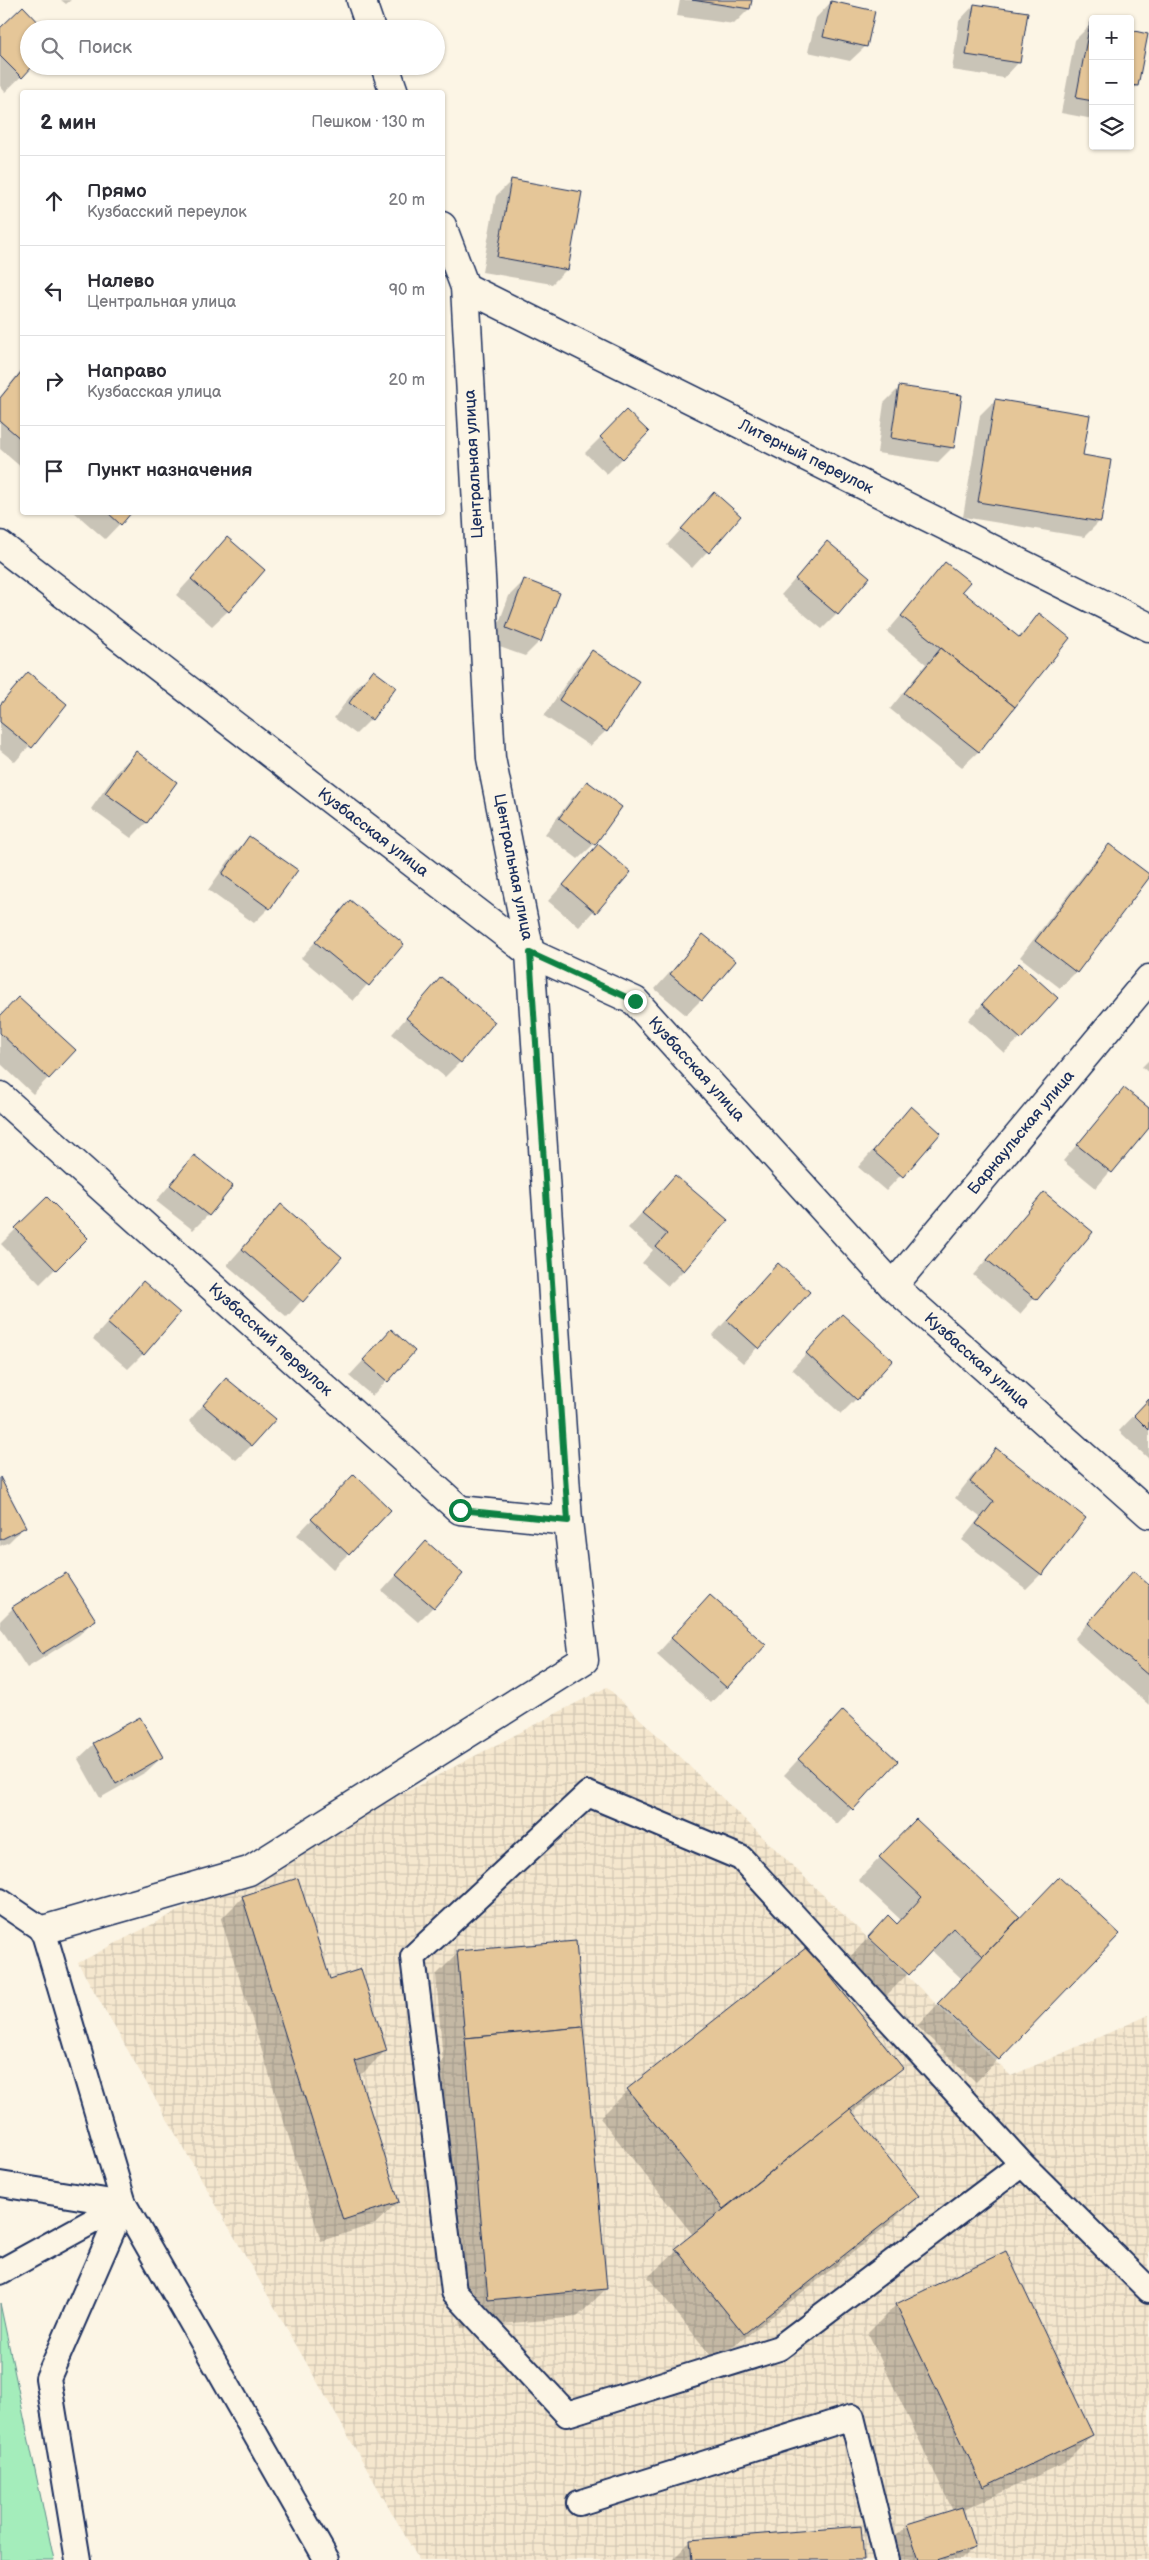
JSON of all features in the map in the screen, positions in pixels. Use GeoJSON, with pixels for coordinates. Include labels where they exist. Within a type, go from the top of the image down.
{"type":"FeatureCollection","features":[{"type":"Feature","properties":{"kind":"street"},"geometry":{"type":"LineString","coordinates":[[361,0],[368,20]]}},
{"type":"Feature","properties":{"kind":"street"},"geometry":{"type":"LineString","coordinates":[[388,75],[393,90]]}},
{"type":"Feature","properties":{"kind":"street","name":"Центральная улица"},"geometry":{"type":"LineString","coordinates":[[44,1930],[249,1871],[584,1660],[568,1521],[530,953],[491,758],[465,287],[445,234]]}},
{"type":"Feature","properties":{"kind":"street","name":"Литерный переулок"},"geometry":{"type":"LineString","coordinates":[[465,287],[1149,627]]}},
{"type":"Feature","properties":{"kind":"street","name":"Кузбасская улица"},"geometry":{"type":"LineString","coordinates":[[0,545],[530,953],[635,1001],[893,1286],[1149,1514]]}},
{"type":"Feature","properties":{"kind":"street","name":"Барнаульская улица"},"geometry":{"type":"LineString","coordinates":[[893,1286],[1149,979]]}},
{"type":"Feature","properties":{"kind":"street","name":"Кузбасский переулок"},"geometry":{"type":"LineString","coordinates":[[0,1096],[460,1510],[568,1521]]}},
{"type":"Feature","properties":{"kind":"lane"},"geometry":{"type":"LineString","coordinates":[[1022,2164],[779,2348],[567,2414],[454,2292],[413,1957],[588,1794],[741,1858],[1022,2164],[1149,2290]]}},
{"type":"Feature","properties":{"kind":"lane"},"geometry":{"type":"LineString","coordinates":[[0,1902],[44,1930],[124,2204],[328,2560]]}},
{"type":"Feature","properties":{"kind":"lane"},"geometry":{"type":"LineString","coordinates":[[0,2184],[124,2204]]}},
{"type":"Feature","properties":{"kind":"lane"},"geometry":{"type":"LineString","coordinates":[[0,2272],[124,2204]]}},
{"type":"Feature","properties":{"kind":"lane"},"geometry":{"type":"LineString","coordinates":[[78,2560],[48,2378],[124,2204]]}},
{"type":"Feature","properties":{"kind":"lane"},"geometry":{"type":"LineString","coordinates":[[578,2502],[852,2417],[886,2560]]}},
{"type":"Feature","properties":{"kind":"shaded area"},"geometry":{"type":"Polygon","coordinates":[[[607,1687],[1011,2076],[1149,2015],[1149,2560],[419,2560],[78,1963],[607,1687]]]}},
{"type":"Feature","properties":{"kind":"green space"},"geometry":{"type":"Polygon","coordinates":[[[0,2303],[54,2560],[0,2560],[0,2303]]]}},
{"type":"Feature","properties":{"kind":"building"},"geometry":{"type":"Polygon","coordinates":[[[692,0],[752,0],[750,9],[692,0]]]}},
{"type":"Feature","properties":{"kind":"building"},"geometry":{"type":"Polygon","coordinates":[[[831,1],[875,11],[867,47],[823,37],[831,1]]]}},
{"type":"Feature","properties":{"kind":"building"},"geometry":{"type":"Polygon","coordinates":[[[974,4],[1028,12],[1020,63],[966,55],[974,4]]]}},
{"type":"Feature","properties":{"kind":"building"},"geometry":{"type":"Polygon","coordinates":[[[23,6],[36,20],[20,20],[20,75],[25,75],[22,78],[0,56],[0,28],[23,6]]]}},
{"type":"Feature","properties":{"kind":"building"},"geometry":{"type":"Polygon","coordinates":[[[1089,28],[1089,100],[1076,98],[1089,28]]]}},
{"type":"Feature","properties":{"kind":"building"},"geometry":{"type":"Polygon","coordinates":[[[1134,31],[1148,34],[1138,86],[1134,86],[1134,31]]]}},
{"type":"Feature","properties":{"kind":"building"},"geometry":{"type":"Polygon","coordinates":[[[511,179],[582,192],[568,270],[497,257],[511,179]]]}},
{"type":"Feature","properties":{"kind":"building"},"geometry":{"type":"Polygon","coordinates":[[[20,373],[20,438],[0,421],[0,398],[20,373]]]}},
{"type":"Feature","properties":{"kind":"building"},"geometry":{"type":"Polygon","coordinates":[[[899,386],[962,395],[954,448],[891,438],[899,386]]]}},
{"type":"Feature","properties":{"kind":"building"},"geometry":{"type":"Polygon","coordinates":[[[995,399],[1090,415],[1083,455],[1111,460],[1101,522],[978,502],[995,399]]]}},
{"type":"Feature","properties":{"kind":"building"},"geometry":{"type":"Polygon","coordinates":[[[626,410],[649,432],[623,459],[600,437],[626,410]]]}},
{"type":"Feature","properties":{"kind":"building"},"geometry":{"type":"Polygon","coordinates":[[[714,492],[741,516],[709,553],[681,529],[714,492]]]}},
{"type":"Feature","properties":{"kind":"building"},"geometry":{"type":"Polygon","coordinates":[[[110,515],[129,515],[121,525],[110,515]]]}},
{"type":"Feature","properties":{"kind":"building"},"geometry":{"type":"Polygon","coordinates":[[[227,537],[265,570],[229,612],[191,579],[227,537]]]}},
{"type":"Feature","properties":{"kind":"building"},"geometry":{"type":"Polygon","coordinates":[[[827,541],[870,577],[838,615],[795,579],[827,541]]]}},
{"type":"Feature","properties":{"kind":"building"},"geometry":{"type":"Polygon","coordinates":[[[945,562],[970,582],[962,591],[1020,638],[1039,613],[1070,638],[1015,707],[901,616],[945,562]]]}},
{"type":"Feature","properties":{"kind":"building"},"geometry":{"type":"Polygon","coordinates":[[[524,579],[560,593],[541,642],[506,628],[524,579]]]}},
{"type":"Feature","properties":{"kind":"building"},"geometry":{"type":"Polygon","coordinates":[[[941,648],[1015,707],[979,752],[904,693],[941,648]]]}},
{"type":"Feature","properties":{"kind":"building"},"geometry":{"type":"Polygon","coordinates":[[[592,650],[640,682],[607,732],[559,700],[592,650]]]}},
{"type":"Feature","properties":{"kind":"building"},"geometry":{"type":"Polygon","coordinates":[[[373,670],[396,687],[372,720],[349,703],[373,670]]]}},
{"type":"Feature","properties":{"kind":"building"},"geometry":{"type":"Polygon","coordinates":[[[28,672],[67,704],[32,748],[0,722],[0,705],[28,672]]]}},
{"type":"Feature","properties":{"kind":"building"},"geometry":{"type":"Polygon","coordinates":[[[136,751],[177,782],[147,823],[105,793],[136,751]]]}},
{"type":"Feature","properties":{"kind":"building"},"geometry":{"type":"Polygon","coordinates":[[[587,781],[622,807],[595,845],[559,818],[587,781]]]}},
{"type":"Feature","properties":{"kind":"building"},"geometry":{"type":"Polygon","coordinates":[[[249,836],[298,870],[270,909],[222,874],[249,836]]]}},
{"type":"Feature","properties":{"kind":"building"},"geometry":{"type":"Polygon","coordinates":[[[598,844],[631,872],[596,913],[563,885],[598,844]]]}},
{"type":"Feature","properties":{"kind":"building"},"geometry":{"type":"Polygon","coordinates":[[[1109,844],[1149,874],[1149,878],[1077,973],[1035,941],[1109,844]]]}},
{"type":"Feature","properties":{"kind":"building"},"geometry":{"type":"Polygon","coordinates":[[[350,900],[404,944],[369,986],[315,942],[350,900]]]}},
{"type":"Feature","properties":{"kind":"building"},"geometry":{"type":"Polygon","coordinates":[[[703,934],[736,961],[702,1001],[670,974],[703,934]]]}},
{"type":"Feature","properties":{"kind":"building"},"geometry":{"type":"Polygon","coordinates":[[[1019,963],[1058,998],[1021,1039],[982,1004],[1019,963]]]}},
{"type":"Feature","properties":{"kind":"building"},"geometry":{"type":"Polygon","coordinates":[[[441,977],[495,1022],[461,1063],[406,1018],[441,977]]]}},
{"type":"Feature","properties":{"kind":"building"},"geometry":{"type":"Polygon","coordinates":[[[18,997],[76,1050],[49,1079],[0,1033],[0,1016],[18,997]]]}},
{"type":"Feature","properties":{"kind":"building"},"geometry":{"type":"Polygon","coordinates":[[[1124,1088],[1149,1108],[1149,1128],[1112,1173],[1077,1145],[1124,1088]]]}},
{"type":"Feature","properties":{"kind":"building"},"geometry":{"type":"Polygon","coordinates":[[[911,1106],[941,1133],[903,1177],[873,1151],[911,1106]]]}},
{"type":"Feature","properties":{"kind":"building"},"geometry":{"type":"Polygon","coordinates":[[[194,1155],[233,1186],[209,1216],[170,1185],[194,1155]]]}},
{"type":"Feature","properties":{"kind":"building"},"geometry":{"type":"Polygon","coordinates":[[[675,1175],[728,1220],[684,1271],[656,1247],[667,1234],[642,1213],[675,1175]]]}},
{"type":"Feature","properties":{"kind":"building"},"geometry":{"type":"Polygon","coordinates":[[[1044,1192],[1093,1232],[1037,1300],[987,1260],[1044,1192]]]}},
{"type":"Feature","properties":{"kind":"building"},"geometry":{"type":"Polygon","coordinates":[[[47,1197],[88,1238],[56,1270],[15,1228],[47,1197]]]}},
{"type":"Feature","properties":{"kind":"building"},"geometry":{"type":"Polygon","coordinates":[[[281,1204],[342,1257],[303,1302],[242,1249],[281,1204]]]}},
{"type":"Feature","properties":{"kind":"building"},"geometry":{"type":"Polygon","coordinates":[[[778,1263],[810,1292],[759,1349],[727,1320],[778,1263]]]}},
{"type":"Feature","properties":{"kind":"building"},"geometry":{"type":"Polygon","coordinates":[[[143,1281],[180,1313],[144,1355],[107,1323],[143,1281]]]}},
{"type":"Feature","properties":{"kind":"building"},"geometry":{"type":"Polygon","coordinates":[[[842,1314],[893,1360],[857,1400],[806,1353],[842,1314]]]}},
{"type":"Feature","properties":{"kind":"building"},"geometry":{"type":"Polygon","coordinates":[[[391,1329],[415,1351],[388,1382],[363,1360],[391,1329]]]}},
{"type":"Feature","properties":{"kind":"building"},"geometry":{"type":"Polygon","coordinates":[[[226,1378],[276,1419],[252,1446],[203,1405],[226,1378]]]}},
{"type":"Feature","properties":{"kind":"building"},"geometry":{"type":"Polygon","coordinates":[[[1149,1399],[1149,1430],[1134,1415],[1149,1399]]]}},
{"type":"Feature","properties":{"kind":"building"},"geometry":{"type":"Polygon","coordinates":[[[996,1448],[1086,1518],[1042,1575],[976,1524],[994,1501],[970,1482],[996,1448]]]}},
{"type":"Feature","properties":{"kind":"building"},"geometry":{"type":"Polygon","coordinates":[[[354,1474],[391,1510],[349,1555],[311,1519],[354,1474]]]}},
{"type":"Feature","properties":{"kind":"building"},"geometry":{"type":"Polygon","coordinates":[[[0,1477],[26,1527],[0,1540],[0,1477]]]}},
{"type":"Feature","properties":{"kind":"building"},"geometry":{"type":"Polygon","coordinates":[[[426,1541],[463,1574],[434,1608],[396,1575],[426,1541]]]}},
{"type":"Feature","properties":{"kind":"building"},"geometry":{"type":"Polygon","coordinates":[[[1133,1571],[1149,1585],[1149,1676],[1088,1623],[1133,1571]]]}},
{"type":"Feature","properties":{"kind":"building"},"geometry":{"type":"Polygon","coordinates":[[[66,1573],[96,1620],[42,1654],[12,1607],[66,1573]]]}},
{"type":"Feature","properties":{"kind":"building"},"geometry":{"type":"Polygon","coordinates":[[[710,1595],[766,1645],[727,1688],[671,1638],[710,1595]]]}},
{"type":"Feature","properties":{"kind":"building"},"geometry":{"type":"Polygon","coordinates":[[[843,1710],[898,1761],[853,1810],[798,1759],[843,1710]]]}},
{"type":"Feature","properties":{"kind":"building"},"geometry":{"type":"Polygon","coordinates":[[[140,1717],[163,1757],[116,1784],[93,1743],[140,1717]]]}},
{"type":"Feature","properties":{"kind":"building"},"geometry":{"type":"Polygon","coordinates":[[[916,1819],[1020,1917],[983,1956],[953,1928],[909,1975],[868,1937],[888,1915],[897,1924],[922,1897],[879,1857],[916,1819]]]}},
{"type":"Feature","properties":{"kind":"building"},"geometry":{"type":"Polygon","coordinates":[[[1059,1877],[1120,1934],[999,2060],[938,2003],[1059,1877]]]}},
{"type":"Feature","properties":{"kind":"building"},"geometry":{"type":"Polygon","coordinates":[[[298,1878],[330,1979],[361,1969],[387,2051],[355,2061],[399,2202],[343,2220],[242,1896],[298,1878]]]}},
{"type":"Feature","properties":{"kind":"building"},"geometry":{"type":"Polygon","coordinates":[[[576,1941],[583,2027],[465,2038],[457,1951],[576,1941]]]}},
{"type":"Feature","properties":{"kind":"building"},"geometry":{"type":"Polygon","coordinates":[[[807,1947],[903,2068],[723,2209],[627,2089],[807,1947]]]}},
{"type":"Feature","properties":{"kind":"building"},"geometry":{"type":"Polygon","coordinates":[[[583,2027],[607,2289],[488,2300],[465,2038],[583,2027]]]}},
{"type":"Feature","properties":{"kind":"building"},"geometry":{"type":"Polygon","coordinates":[[[850,2109],[919,2196],[744,2334],[675,2248],[850,2109]]]}},
{"type":"Feature","properties":{"kind":"building"},"geometry":{"type":"Polygon","coordinates":[[[1006,2251],[1093,2435],[983,2487],[896,2304],[1006,2251]]]}},
{"type":"Feature","properties":{"kind":"building"},"geometry":{"type":"Polygon","coordinates":[[[962,2507],[975,2548],[937,2560],[919,2560],[907,2524],[962,2507]]]}},
{"type":"Feature","properties":{"kind":"building"},"geometry":{"type":"Polygon","coordinates":[[[861,2526],[864,2560],[692,2560],[690,2540],[861,2526]]]}},
{"type":"Feature","properties":{"kind":"route"},"geometry":{"type":"LineString","coordinates":[[460,1510],[568,1521],[530,953],[635,1001]]}}]}
